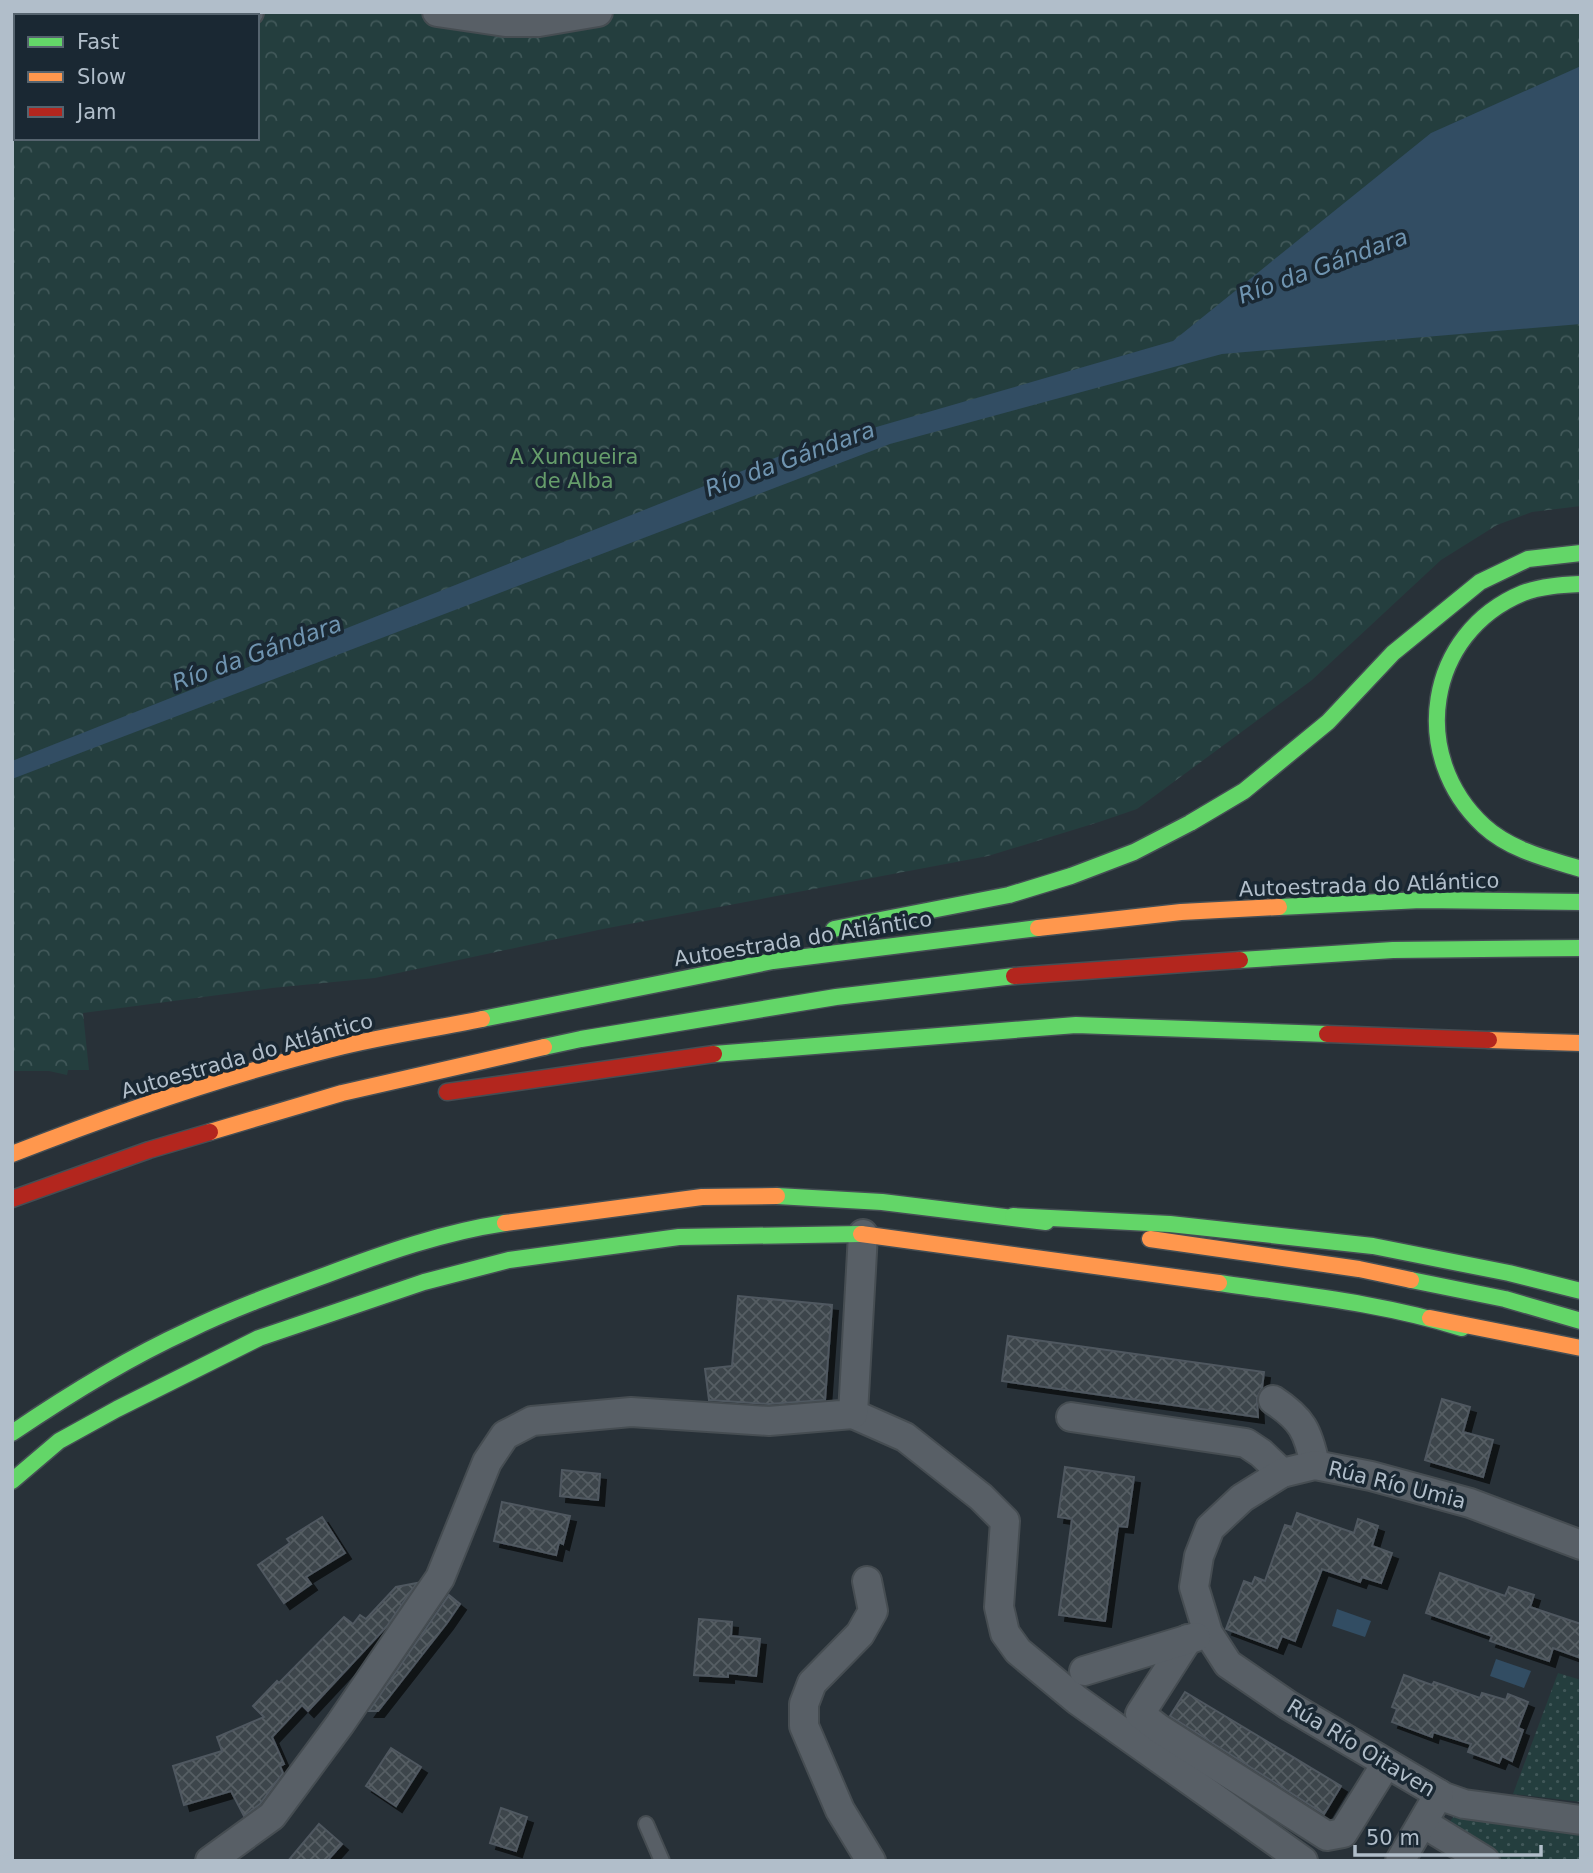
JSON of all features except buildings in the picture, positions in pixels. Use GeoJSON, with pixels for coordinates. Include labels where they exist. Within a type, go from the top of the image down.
{"type":"FeatureCollection","features":[{"type":"Feature","properties":{"kind":"main road"},"geometry":{"type":"LineString","coordinates":[[818,932],[1009,895],[1072,876],[1134,852],[1244,791],[1328,722],[1393,653],[1480,582],[1528,559],[1581,553]]}},
{"type":"Feature","properties":{"kind":"main road"},"geometry":{"type":"LineString","coordinates":[[1581,584],[1524,592],[1494,609],[1476,624],[1454,649],[1441,688],[1435,719],[1442,764],[1454,790],[1484,827],[1528,853],[1581,869]]}},
{"type":"Feature","properties":{"kind":"main road","name":"Autoestrada do Atlántico"},"geometry":{"type":"LineString","coordinates":[[12,1154],[107,1118],[336,1048],[773,961],[1181,912],[1422,900],[1581,902]]}},
{"type":"Feature","properties":{"kind":"main road"},"geometry":{"type":"LineString","coordinates":[[12,1199],[210,1130],[342,1093],[581,1039],[836,997],[1024,975],[1366,952],[1581,948]]}},
{"type":"Feature","properties":{"kind":"main road"},"geometry":{"type":"LineString","coordinates":[[336,1048],[411,1015]]}},
{"type":"Feature","properties":{"kind":"main road"},"geometry":{"type":"LineString","coordinates":[[430,1095],[733,1051],[1076,1025],[1581,1043]]}},
{"type":"Feature","properties":{"kind":"main road"},"geometry":{"type":"LineString","coordinates":[[210,1130],[361,1105]]}},
{"type":"Feature","properties":{"kind":"main road"},"geometry":{"type":"LineString","coordinates":[[12,1433],[71,1393],[186,1331],[261,1299],[390,1251],[483,1226],[702,1197],[771,1196],[882,1202],[1013,1216],[1170,1224],[1373,1246],[1509,1273],[1581,1291]]}},
{"type":"Feature","properties":{"kind":"main road"},"geometry":{"type":"LineString","coordinates":[[1013,1216],[1166,1242],[1359,1269],[1505,1299],[1581,1321]]}},
{"type":"Feature","properties":{"kind":"main road"},"geometry":{"type":"LineString","coordinates":[[12,1481],[59,1441],[259,1338],[424,1282],[509,1260],[679,1237],[863,1234],[1354,1302],[1581,1348]]}},
{"type":"Feature","properties":{"kind":"main road"},"geometry":{"type":"LineString","coordinates":[[1430,1318],[1581,1364]]}},
{"type":"Feature","properties":{"kind":"street"},"geometry":{"type":"LineString","coordinates":[[438,12],[505,22],[539,22],[598,12]]}},
{"type":"Feature","properties":{"kind":"street"},"geometry":{"type":"LineString","coordinates":[[853,1414],[863,1234]]}},
{"type":"Feature","properties":{"kind":"street"},"geometry":{"type":"LineString","coordinates":[[1273,1400],[1293,1413],[1310,1439],[1315,1465]]}},
{"type":"Feature","properties":{"kind":"street"},"geometry":{"type":"LineString","coordinates":[[210,1861],[272,1816],[340,1724],[440,1578],[487,1462],[505,1435],[533,1421],[631,1412],[769,1421],[853,1414],[905,1437],[981,1497],[1005,1521],[999,1607],[1005,1633],[1018,1651],[1077,1700],[1303,1861]]}},
{"type":"Feature","properties":{"kind":"street"},"geometry":{"type":"LineString","coordinates":[[1071,1417],[1246,1443],[1261,1453],[1282,1474]]}},
{"type":"Feature","properties":{"kind":"street","name":"Rúa Río Umia"},"geometry":{"type":"LineString","coordinates":[[1198,1636],[1194,1587],[1199,1556],[1210,1528],[1242,1498],[1282,1474],[1315,1465],[1371,1476],[1470,1503],[1581,1545]]}},
{"type":"Feature","properties":{"kind":"street"},"geometry":{"type":"LineString","coordinates":[[867,1581],[873,1611],[860,1634],[812,1683],[804,1704],[804,1726],[839,1810],[871,1861]]}},
{"type":"Feature","properties":{"kind":"street"},"geometry":{"type":"LineString","coordinates":[[1084,1671],[1198,1636]]}},
{"type":"Feature","properties":{"kind":"street"},"geometry":{"type":"LineString","coordinates":[[1198,1636],[1140,1714],[1157,1728],[1327,1836],[1343,1833],[1386,1764]]}},
{"type":"Feature","properties":{"kind":"street","name":"Rúa Río Oitaven"},"geometry":{"type":"LineString","coordinates":[[1198,1636],[1247,1678],[1439,1794],[1464,1804],[1581,1820]]}},
{"type":"Feature","properties":{"kind":"street"},"geometry":{"type":"LineString","coordinates":[[1400,1861],[1439,1794]]}},
{"type":"Feature","properties":{"kind":"street"},"geometry":{"type":"LineString","coordinates":[[1423,1823],[1485,1861]]}},
{"type":"Feature","properties":{"kind":"lane"},"geometry":{"type":"LineString","coordinates":[[646,1824],[662,1861]]}},
{"type":"Feature","properties":{"kind":"green space","name":"A Xunqueira de Alba"},"geometry":{"type":"Polygon","coordinates":[[[12,12],[1581,12],[1581,506],[1532,512],[1497,525],[1441,560],[1312,680],[1137,809],[988,856],[603,929],[375,978],[272,988],[83,1013],[89,1070],[68,1070],[67,1075],[49,1071],[12,1071],[12,12]]]}},
{"type":"Feature","properties":{"kind":"green space"},"geometry":{"type":"Polygon","coordinates":[[[1558,1673],[1581,1680],[1581,1802],[1513,1794],[1558,1673]]]}},
{"type":"Feature","properties":{"kind":"green space"},"geometry":{"type":"Polygon","coordinates":[[[1455,1815],[1581,1832],[1581,1861],[1498,1861],[1447,1825],[1455,1815]]]}},
{"type":"Feature","properties":{"kind":"water","name":"Río da Gándara"},"geometry":{"type":"Polygon","coordinates":[[[1581,66],[1581,324],[1222,354],[890,444],[12,779],[12,761],[790,452],[1173,341],[1431,133],[1581,66]]]}},
{"type":"Feature","properties":{"kind":"water"},"geometry":{"type":"Polygon","coordinates":[[[1337,1609],[1371,1621],[1365,1637],[1332,1626],[1337,1609]]]}},
{"type":"Feature","properties":{"kind":"water"},"geometry":{"type":"Polygon","coordinates":[[[1496,1659],[1531,1671],[1524,1688],[1490,1676],[1496,1659]]]}},
{"type":"Feature","properties":{"kind":"traffic: fast"},"geometry":{"type":"LineString","coordinates":[[834,929],[1009,895],[1071,876],[1134,852],[1244,791],[1328,722],[1393,653],[1480,582],[1528,559],[1581,553]]}},
{"type":"Feature","properties":{"kind":"traffic: fast"},"geometry":{"type":"LineString","coordinates":[[1581,584],[1544,587],[1523,593],[1490,612],[1465,636],[1448,666],[1439,698],[1437,732],[1444,766],[1460,798],[1484,826],[1517,848],[1581,869]]}},
{"type":"Feature","properties":{"kind":"traffic: fast"},"geometry":{"type":"LineString","coordinates":[[1279,907],[1421,900],[1581,902]]}},
{"type":"Feature","properties":{"kind":"traffic: fast"},"geometry":{"type":"LineString","coordinates":[[482,1019],[773,961],[1038,928]]}},
{"type":"Feature","properties":{"kind":"traffic: fast"},"geometry":{"type":"LineString","coordinates":[[1240,960],[1393,950],[1581,948]]}},
{"type":"Feature","properties":{"kind":"traffic: fast"},"geometry":{"type":"LineString","coordinates":[[544,1047],[836,997],[1014,976]]}},
{"type":"Feature","properties":{"kind":"traffic: fast"},"geometry":{"type":"LineString","coordinates":[[714,1054],[1076,1025],[1327,1034]]}},
{"type":"Feature","properties":{"kind":"traffic: fast"},"geometry":{"type":"LineString","coordinates":[[777,1196],[882,1202],[1046,1222]]}},
{"type":"Feature","properties":{"kind":"traffic: fast"},"geometry":{"type":"LineString","coordinates":[[1013,1216],[1170,1224],[1373,1246],[1509,1273],[1581,1291]]}},
{"type":"Feature","properties":{"kind":"traffic: fast"},"geometry":{"type":"LineString","coordinates":[[12,1433],[120,1366],[221,1315],[392,1251],[459,1232],[505,1223]]}},
{"type":"Feature","properties":{"kind":"traffic: fast"},"geometry":{"type":"LineString","coordinates":[[12,1481],[59,1441],[259,1338],[424,1282],[509,1260],[679,1237],[861,1234]]}},
{"type":"Feature","properties":{"kind":"traffic: fast"},"geometry":{"type":"LineString","coordinates":[[1411,1280],[1505,1299],[1581,1321]]}},
{"type":"Feature","properties":{"kind":"traffic: fast"},"geometry":{"type":"LineString","coordinates":[[1219,1283],[1372,1306],[1462,1328]]}},
{"type":"Feature","properties":{"kind":"traffic: slow"},"geometry":{"type":"LineString","coordinates":[[1038,928],[1181,912],[1279,907]]}},
{"type":"Feature","properties":{"kind":"traffic: slow"},"geometry":{"type":"LineString","coordinates":[[12,1154],[132,1110],[254,1070],[354,1044],[482,1019]]}},
{"type":"Feature","properties":{"kind":"traffic: slow"},"geometry":{"type":"LineString","coordinates":[[1489,1040],[1581,1043]]}},
{"type":"Feature","properties":{"kind":"traffic: slow"},"geometry":{"type":"LineString","coordinates":[[210,1132],[342,1093],[544,1047]]}},
{"type":"Feature","properties":{"kind":"traffic: slow"},"geometry":{"type":"LineString","coordinates":[[505,1223],[702,1197],[777,1196]]}},
{"type":"Feature","properties":{"kind":"traffic: slow"},"geometry":{"type":"LineString","coordinates":[[861,1234],[1219,1283]]}},
{"type":"Feature","properties":{"kind":"traffic: slow"},"geometry":{"type":"LineString","coordinates":[[1150,1239],[1359,1269],[1411,1280]]}},
{"type":"Feature","properties":{"kind":"traffic: slow"},"geometry":{"type":"LineString","coordinates":[[1430,1318],[1581,1348]]}},
{"type":"Feature","properties":{"kind":"traffic: jam"},"geometry":{"type":"LineString","coordinates":[[1014,976],[1240,960]]}},
{"type":"Feature","properties":{"kind":"traffic: jam"},"geometry":{"type":"LineString","coordinates":[[1327,1034],[1489,1040]]}},
{"type":"Feature","properties":{"kind":"traffic: jam"},"geometry":{"type":"LineString","coordinates":[[447,1092],[714,1054]]}},
{"type":"Feature","properties":{"kind":"traffic: jam"},"geometry":{"type":"LineString","coordinates":[[12,1199],[149,1150],[210,1132]]}}]}
